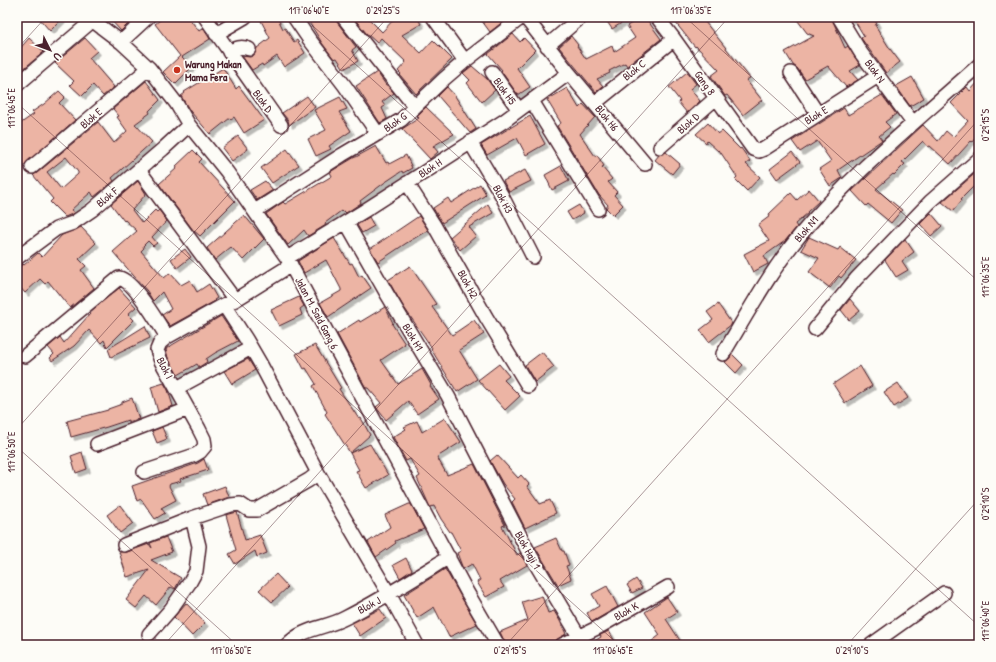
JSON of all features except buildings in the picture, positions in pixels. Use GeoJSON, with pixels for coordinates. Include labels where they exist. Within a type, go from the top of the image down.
{"type":"FeatureCollection","features":[{"type":"Feature","properties":{"kind":"street"},"geometry":{"type":"LineString","coordinates":[[121,42],[148,17]]}},
{"type":"Feature","properties":{"kind":"street","name":"Blok D"},"geometry":{"type":"LineString","coordinates":[[205,17],[281,125]]}},
{"type":"Feature","properties":{"kind":"street"},"geometry":{"type":"LineString","coordinates":[[216,34],[245,17]]}},
{"type":"Feature","properties":{"kind":"street"},"geometry":{"type":"LineString","coordinates":[[294,17],[378,134]]}},
{"type":"Feature","properties":{"kind":"street"},"geometry":{"type":"LineString","coordinates":[[343,17],[415,107]]}},
{"type":"Feature","properties":{"kind":"street"},"geometry":{"type":"LineString","coordinates":[[432,17],[465,61]]}},
{"type":"Feature","properties":{"kind":"street","name":"Blok G"},"geometry":{"type":"LineString","coordinates":[[255,211],[342,155],[401,120],[465,61],[524,17]]}},
{"type":"Feature","properties":{"kind":"street","name":"Blok H6"},"geometry":{"type":"LineString","coordinates":[[524,17],[645,164]]}},
{"type":"Feature","properties":{"kind":"street"},"geometry":{"type":"LineString","coordinates":[[547,46],[581,17]]}},
{"type":"Feature","properties":{"kind":"street","name":"Gang 8"},"geometry":{"type":"LineString","coordinates":[[658,17],[753,149]]}},
{"type":"Feature","properties":{"kind":"street","name":"Blok N"},"geometry":{"type":"LineString","coordinates":[[839,17],[861,53],[913,123]]}},
{"type":"Feature","properties":{"kind":"street"},"geometry":{"type":"LineString","coordinates":[[17,85],[90,19]]}},
{"type":"Feature","properties":{"kind":"street","name":"Jalan M. Said Gang 6"},"geometry":{"type":"LineString","coordinates":[[90,19],[121,42],[148,68],[176,103],[189,125],[210,150],[255,211],[289,261],[498,645]]}},
{"type":"Feature","properties":{"kind":"street","name":"Blok C"},"geometry":{"type":"LineString","coordinates":[[595,103],[674,38]]}},
{"type":"Feature","properties":{"kind":"street"},"geometry":{"type":"LineString","coordinates":[[229,52],[238,47],[249,49]]}},
{"type":"Feature","properties":{"kind":"street","name":"Blok N1"},"geometry":{"type":"LineString","coordinates":[[723,354],[772,274],[801,234],[841,190],[913,123],[979,65]]}},
{"type":"Feature","properties":{"kind":"street","name":"Blok E"},"geometry":{"type":"LineString","coordinates":[[32,167],[148,68]]}},
{"type":"Feature","properties":{"kind":"street","name":"Blok H5"},"geometry":{"type":"LineString","coordinates":[[492,72],[519,110]]}},
{"type":"Feature","properties":{"kind":"street","name":"Blok H"},"geometry":{"type":"LineString","coordinates":[[289,261],[346,222],[504,121],[569,73]]}},
{"type":"Feature","properties":{"kind":"street"},"geometry":{"type":"LineString","coordinates":[[791,74],[818,114]]}},
{"type":"Feature","properties":{"kind":"street","name":"Blok E"},"geometry":{"type":"LineString","coordinates":[[753,149],[759,151],[764,149],[878,76]]}},
{"type":"Feature","properties":{"kind":"street","name":"Blok D"},"geometry":{"type":"LineString","coordinates":[[660,147],[716,98]]}},
{"type":"Feature","properties":{"kind":"street"},"geometry":{"type":"LineString","coordinates":[[532,101],[598,209]]}},
{"type":"Feature","properties":{"kind":"street","name":"Blok F"},"geometry":{"type":"LineString","coordinates":[[17,258],[56,229],[73,223],[81,218],[139,170],[189,125]]}},
{"type":"Feature","properties":{"kind":"street","name":"Blok H3"},"geometry":{"type":"LineString","coordinates":[[470,142],[501,194],[533,257]]}},
{"type":"Feature","properties":{"kind":"street"},"geometry":{"type":"LineString","coordinates":[[816,329],[856,279],[930,202],[979,159]]}},
{"type":"Feature","properties":{"kind":"street"},"geometry":{"type":"LineString","coordinates":[[139,170],[229,303],[246,339],[318,473],[417,645]]}},
{"type":"Feature","properties":{"kind":"street","name":"Blok H2"},"geometry":{"type":"LineString","coordinates":[[408,183],[528,386]]}},
{"type":"Feature","properties":{"kind":"street","name":"Blok H1"},"geometry":{"type":"LineString","coordinates":[[346,222],[448,396],[477,452]]}},
{"type":"Feature","properties":{"kind":"street"},"geometry":{"type":"LineString","coordinates":[[25,356],[119,278],[123,278],[130,284],[167,337],[229,303],[289,261]]}},
{"type":"Feature","properties":{"kind":"street","name":"Blok I"},"geometry":{"type":"LineString","coordinates":[[144,472],[195,455],[204,449],[206,443],[161,361],[157,350],[160,343],[167,337]]}},
{"type":"Feature","properties":{"kind":"street"},"geometry":{"type":"LineString","coordinates":[[176,388],[251,348]]}},
{"type":"Feature","properties":{"kind":"street"},"geometry":{"type":"LineString","coordinates":[[97,444],[188,410]]}},
{"type":"Feature","properties":{"kind":"street","name":"Blok Haji 1"},"geometry":{"type":"LineString","coordinates":[[477,452],[528,551],[582,641]]}},
{"type":"Feature","properties":{"kind":"street"},"geometry":{"type":"LineString","coordinates":[[124,544],[223,507],[237,504],[243,505],[249,510],[257,510],[318,473]]}},
{"type":"Feature","properties":{"kind":"street"},"geometry":{"type":"LineString","coordinates":[[149,634],[171,609],[196,571],[199,546],[192,518]]}},
{"type":"Feature","properties":{"kind":"street","name":"Blok J"},"geometry":{"type":"LineString","coordinates":[[287,645],[294,637],[305,631],[343,619],[389,594],[449,557]]}},
{"type":"Feature","properties":{"kind":"street","name":"Blok K"},"geometry":{"type":"LineString","coordinates":[[562,645],[582,641],[599,627],[668,587]]}},
{"type":"Feature","properties":{"kind":"street"},"geometry":{"type":"LineString","coordinates":[[871,645],[944,593]]}},
{"type":"Feature","properties":{"kind":"place","name":"Warung Makan Mama Fera"},"geometry":{"type":"Point","coordinates":[177,70]}}]}
